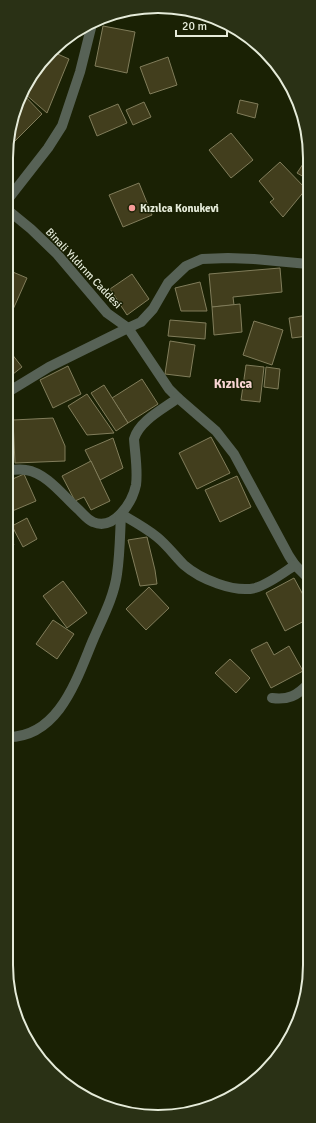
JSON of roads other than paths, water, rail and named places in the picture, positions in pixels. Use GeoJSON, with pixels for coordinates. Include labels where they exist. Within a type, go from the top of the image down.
{"type":"FeatureCollection","features":[{"type":"Feature","properties":{"kind":"street"},"geometry":{"type":"LineString","coordinates":[[13,193],[48,148],[62,126],[71,102],[90,30]]}},
{"type":"Feature","properties":{"kind":"street","name":"Binali Yıldırım Caddesi"},"geometry":{"type":"LineString","coordinates":[[13,214],[57,254],[107,313],[128,328]]}},
{"type":"Feature","properties":{"kind":"street"},"geometry":{"type":"LineString","coordinates":[[13,390],[49,367],[141,322],[153,309],[168,283],[186,266],[202,259],[248,259],[303,264]]}},
{"type":"Feature","properties":{"kind":"street"},"geometry":{"type":"LineString","coordinates":[[128,328],[162,379],[178,398],[216,431],[226,442],[289,556],[303,573]]}},
{"type":"Feature","properties":{"kind":"street"},"geometry":{"type":"LineString","coordinates":[[13,470],[27,470],[34,472],[55,486],[92,522],[108,524],[121,514],[134,493],[136,484],[134,439],[136,432],[150,418],[178,398]]}},
{"type":"Feature","properties":{"kind":"street"},"geometry":{"type":"LineString","coordinates":[[121,514],[141,525],[156,536],[190,570],[210,580],[231,587],[248,589],[257,587],[295,565]]}},
{"type":"Feature","properties":{"kind":"street"},"geometry":{"type":"LineString","coordinates":[[13,736],[26,735],[41,726],[53,716],[67,700],[79,676],[113,591],[117,575],[121,514]]}},
{"type":"Feature","properties":{"kind":"street"},"geometry":{"type":"LineString","coordinates":[[272,698],[283,699],[293,696],[303,689]]}},
{"type":"Feature","properties":{"kind":"place","name":"Kızılca Konukevi"},"geometry":{"type":"Point","coordinates":[132,208]}},
{"type":"Feature","properties":{"kind":"district","name":"Kızılca"},"geometry":{"type":"Point","coordinates":[233,383]}}]}
